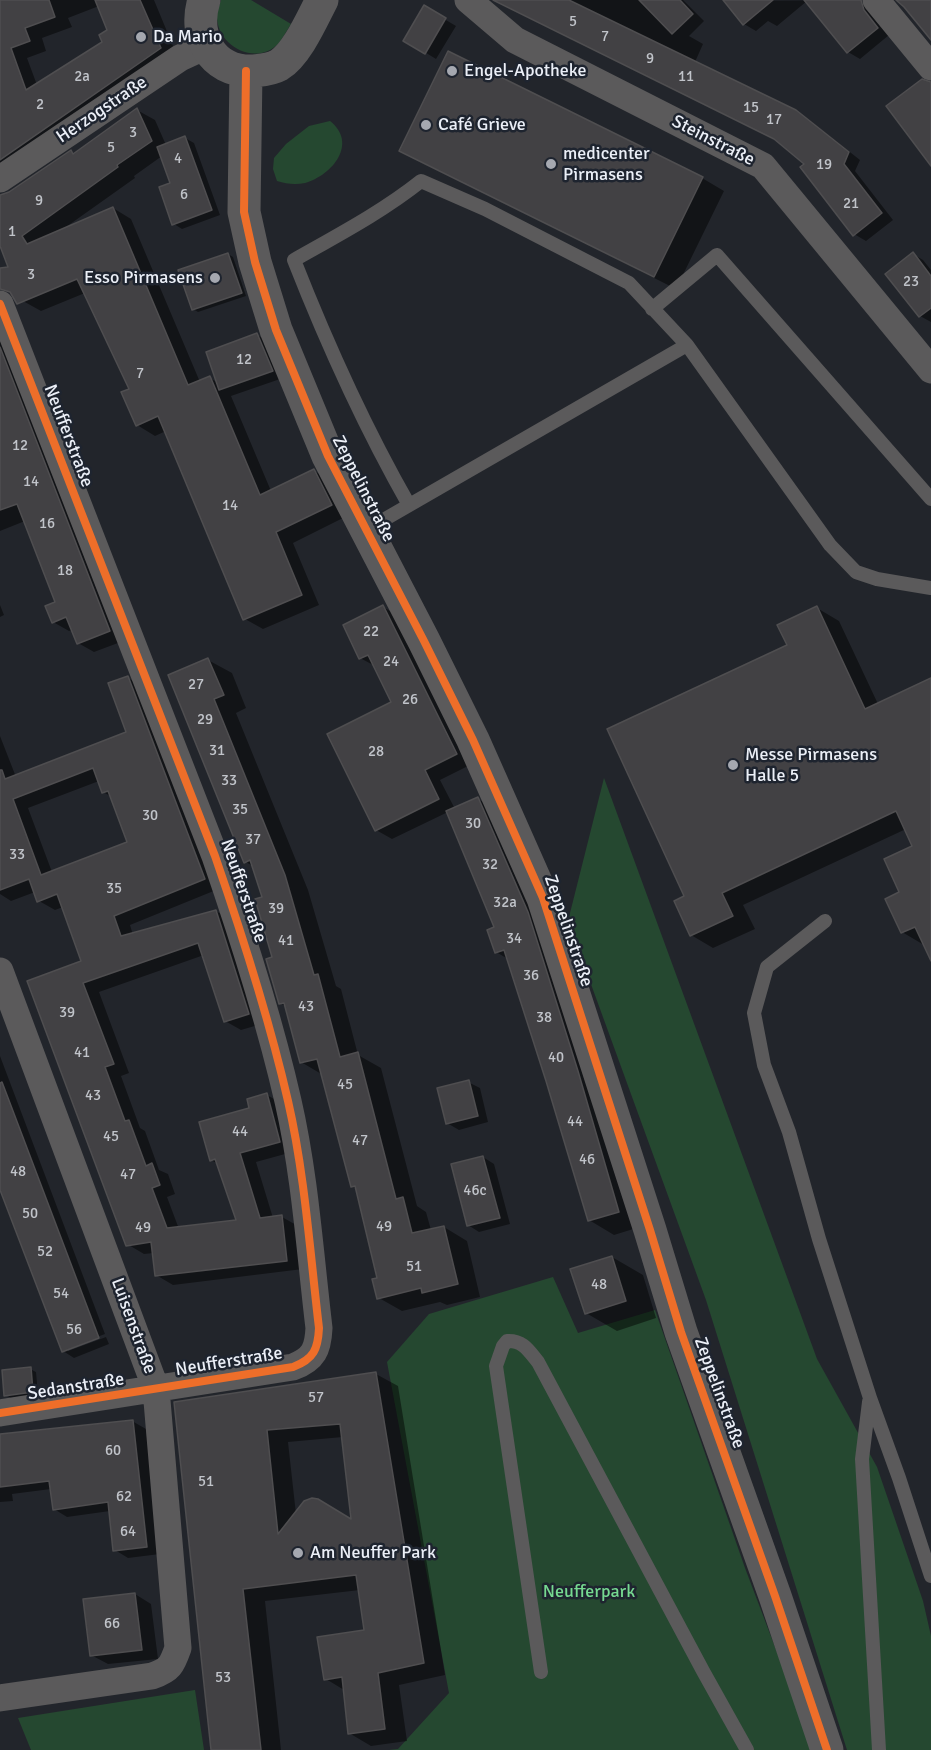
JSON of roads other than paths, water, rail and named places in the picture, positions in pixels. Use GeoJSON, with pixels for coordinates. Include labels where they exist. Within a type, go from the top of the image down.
{"type":"FeatureCollection","features":[{"type":"Feature","properties":{"kind":"street"},"geometry":{"type":"LineString","coordinates":[[204,0],[199,18],[200,31],[206,46],[218,60],[230,67],[246,71],[264,70],[278,65],[290,55],[322,0]]}},
{"type":"Feature","properties":{"kind":"street","name":"Steinstraße"},"geometry":{"type":"LineString","coordinates":[[468,0],[515,40],[763,166],[931,370]]}},
{"type":"Feature","properties":{"kind":"street"},"geometry":{"type":"LineString","coordinates":[[876,0],[931,67]]}},
{"type":"Feature","properties":{"kind":"street","name":"Herzogstraße"},"geometry":{"type":"LineString","coordinates":[[0,179],[180,58],[206,46]]}},
{"type":"Feature","properties":{"kind":"street","name":"Zeppelinstraße"},"geometry":{"type":"LineString","coordinates":[[246,71],[244,212],[255,262],[276,330],[328,456],[473,740],[543,898],[647,1219],[681,1332],[827,1750]]}},
{"type":"Feature","properties":{"kind":"street","name":"Neufferstraße"},"geometry":{"type":"LineString","coordinates":[[0,304],[215,856],[247,948],[272,1036],[289,1102],[298,1157],[319,1328],[318,1344],[314,1353],[302,1364],[293,1367],[156,1389]]}},
{"type":"Feature","properties":{"kind":"street","name":"Luisenstraße"},"geometry":{"type":"LineString","coordinates":[[0,971],[156,1389],[178,1633],[178,1648],[173,1662],[166,1671],[140,1679],[0,1698]]}},
{"type":"Feature","properties":{"kind":"street","name":"Sedanstraße"},"geometry":{"type":"LineString","coordinates":[[0,1413],[156,1389]]}},
{"type":"Feature","properties":{"kind":"lane"},"geometry":{"type":"LineString","coordinates":[[409,505],[367,429],[324,336],[294,260],[357,225],[421,181],[485,209],[629,283],[687,345],[830,545],[856,572],[877,579],[931,588]]}},
{"type":"Feature","properties":{"kind":"lane"},"geometry":{"type":"LineString","coordinates":[[652,309],[717,255],[931,498]]}},
{"type":"Feature","properties":{"kind":"lane"},"geometry":{"type":"LineString","coordinates":[[366,530],[687,345]]}},
{"type":"Feature","properties":{"kind":"lane"},"geometry":{"type":"LineString","coordinates":[[825,921],[767,967],[754,1013],[764,1065],[789,1132],[819,1239],[931,1576]]}},
{"type":"Feature","properties":{"kind":"lane"},"geometry":{"type":"LineString","coordinates":[[541,1672],[496,1366],[503,1346],[507,1341],[514,1340],[525,1345],[538,1362],[697,1661],[747,1750]]}},
{"type":"Feature","properties":{"kind":"lane"},"geometry":{"type":"LineString","coordinates":[[870,1398],[862,1460],[879,1750]]}},
{"type":"Feature","properties":{"kind":"place","name":"Da Mario"},"geometry":{"type":"Point","coordinates":[141,37]}},
{"type":"Feature","properties":{"kind":"place","name":"Engel-Apotheke"},"geometry":{"type":"Point","coordinates":[452,71]}},
{"type":"Feature","properties":{"kind":"place","name":"Café Grieve"},"geometry":{"type":"Point","coordinates":[426,125]}},
{"type":"Feature","properties":{"kind":"place","name":"medicenter Pirmasens"},"geometry":{"type":"Point","coordinates":[551,164]}},
{"type":"Feature","properties":{"kind":"place","name":"Esso Pirmasens"},"geometry":{"type":"Point","coordinates":[215,278]}},
{"type":"Feature","properties":{"kind":"place","name":"Messe Pirmasens Halle 5"},"geometry":{"type":"Point","coordinates":[733,765]}},
{"type":"Feature","properties":{"kind":"place","name":"Am Neuffer Park"},"geometry":{"type":"Point","coordinates":[298,1553]}},
{"type":"Feature","properties":{"kind":"park label","name":"Neufferpark"},"geometry":{"type":"Point","coordinates":[589,1592]}}]}
